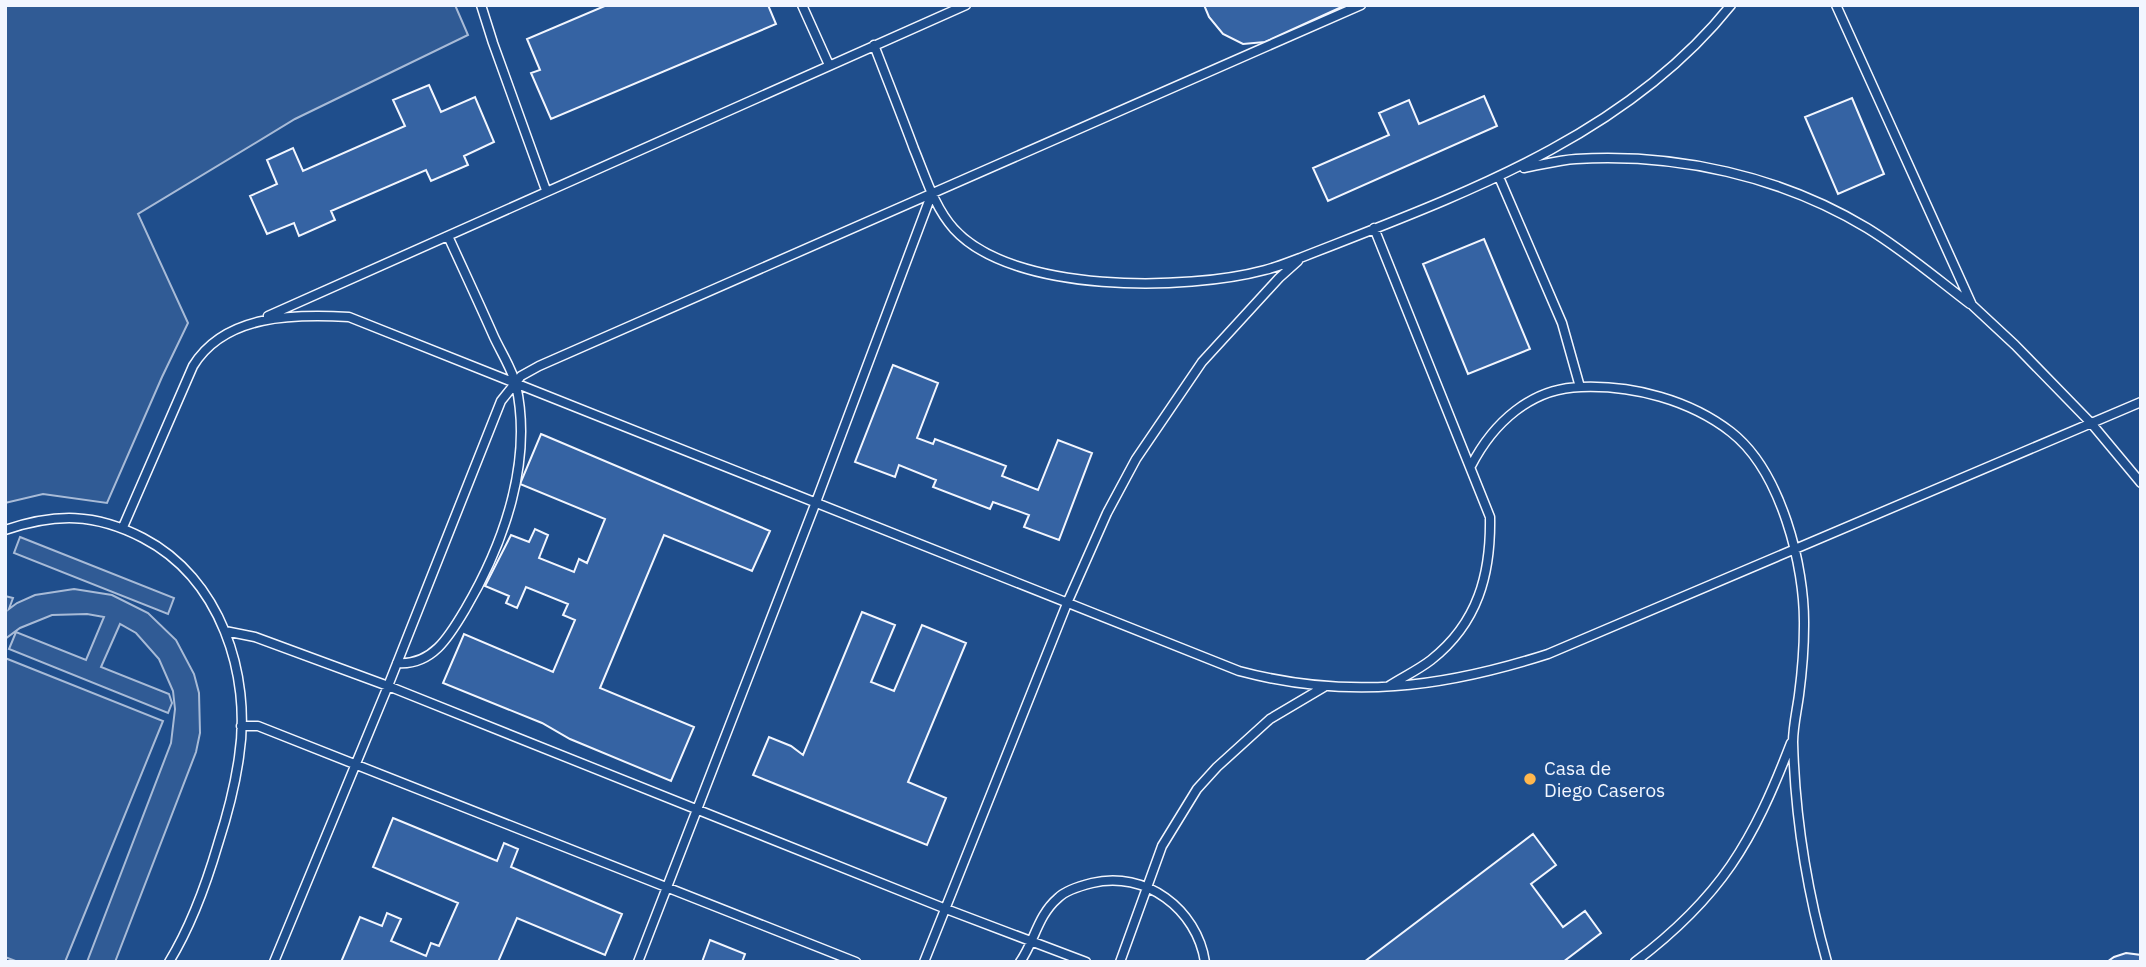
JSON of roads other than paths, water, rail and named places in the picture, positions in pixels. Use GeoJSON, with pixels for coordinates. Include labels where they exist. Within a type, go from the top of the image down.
{"type":"FeatureCollection","features":[{"type":"Feature","properties":{"kind":"lane"},"geometry":{"type":"LineString","coordinates":[[481,5],[546,191]]}},
{"type":"Feature","properties":{"kind":"lane"},"geometry":{"type":"LineString","coordinates":[[802,5],[829,65]]}},
{"type":"Feature","properties":{"kind":"lane"},"geometry":{"type":"LineString","coordinates":[[123,527],[193,366],[212,344],[231,332],[966,5]]}},
{"type":"Feature","properties":{"kind":"lane"},"geometry":{"type":"LineString","coordinates":[[274,962],[388,686],[501,401],[521,376],[1361,5]]}},
{"type":"Feature","properties":{"kind":"lane"},"geometry":{"type":"LineString","coordinates":[[874,45],[932,193],[954,229],[968,240],[993,256],[1059,277],[1111,283],[1186,282],[1265,270],[1303,257],[1515,169],[1574,137],[1671,69],[1708,34],[1731,5]]}},
{"type":"Feature","properties":{"kind":"lane"},"geometry":{"type":"LineString","coordinates":[[1836,5],[1972,305]]}},
{"type":"Feature","properties":{"kind":"lane"},"geometry":{"type":"LineString","coordinates":[[1515,169],[1575,159],[1641,160],[1729,172],[1780,186],[1823,204],[1888,241],[1972,305],[2091,423],[2141,483]]}},
{"type":"Feature","properties":{"kind":"lane"},"geometry":{"type":"LineString","coordinates":[[1499,177],[1562,323],[1580,387]]}},
{"type":"Feature","properties":{"kind":"lane"},"geometry":{"type":"LineString","coordinates":[[638,962],[932,193]]}},
{"type":"Feature","properties":{"kind":"lane"},"geometry":{"type":"LineString","coordinates":[[1374,228],[1490,517],[1485,577],[1475,607],[1456,636],[1430,660],[1387,687]]}},
{"type":"Feature","properties":{"kind":"lane"},"geometry":{"type":"LineString","coordinates":[[397,663],[417,662],[438,650],[483,579],[500,538],[519,464],[522,420],[515,382],[448,236]]}},
{"type":"Feature","properties":{"kind":"lane"},"geometry":{"type":"LineString","coordinates":[[925,962],[1068,601],[1107,513],[1136,459],[1202,362],[1279,278],[1303,257]]}},
{"type":"Feature","properties":{"kind":"lane"},"geometry":{"type":"LineString","coordinates":[[258,320],[306,315],[349,317],[1240,671],[1273,680],[1324,687],[1387,687],[1432,682],[1477,674],[1548,654],[2141,402]]}},
{"type":"Feature","properties":{"kind":"lane"},"geometry":{"type":"LineString","coordinates":[[1471,466],[1499,423],[1513,412],[1543,394],[1580,387],[1644,392],[1678,404],[1732,433],[1752,454],[1769,481],[1795,548],[1801,585],[1804,624],[1793,739],[1807,876],[1827,962]]}},
{"type":"Feature","properties":{"kind":"lane"},"geometry":{"type":"LineString","coordinates":[[5,530],[31,521],[71,517],[100,520],[123,527],[179,562],[206,594],[225,631],[236,664],[241,726],[240,755],[227,816],[211,868],[189,923],[169,962]]}},
{"type":"Feature","properties":{"kind":"lane"},"geometry":{"type":"LineString","coordinates":[[225,631],[256,637],[388,686],[946,909],[1086,962]]}},
{"type":"Feature","properties":{"kind":"lane"},"geometry":{"type":"LineString","coordinates":[[1119,962],[1167,837],[1198,789],[1270,719],[1324,687]]}},
{"type":"Feature","properties":{"kind":"lane"},"geometry":{"type":"LineString","coordinates":[[241,726],[258,726],[856,962]]}},
{"type":"Feature","properties":{"kind":"lane"},"geometry":{"type":"LineString","coordinates":[[1635,962],[1678,927],[1726,875],[1769,802],[1793,739]]}},
{"type":"Feature","properties":{"kind":"lane"},"geometry":{"type":"LineString","coordinates":[[1020,962],[1044,911],[1060,895],[1080,886],[1114,880],[1146,886],[1184,914],[1193,926],[1203,949],[1205,962]]}},
{"type":"Feature","properties":{"kind":"place","name":"Casa de Diego Caseros"},"geometry":{"type":"Point","coordinates":[1530,779]}}]}
